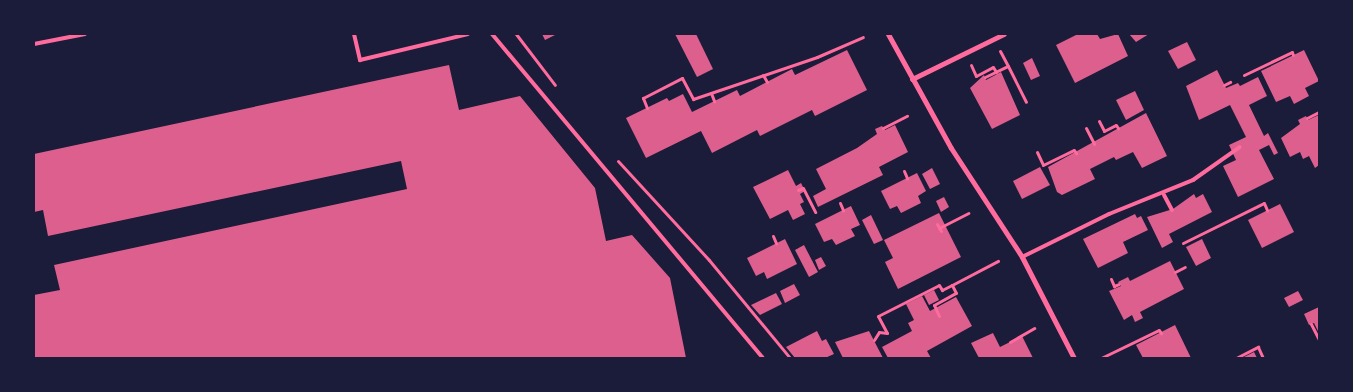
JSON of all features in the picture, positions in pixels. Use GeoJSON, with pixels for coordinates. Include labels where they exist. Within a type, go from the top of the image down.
{"type":"FeatureCollection","features":[{"type":"Feature","properties":{"kind":"street"},"geometry":{"type":"LineString","coordinates":[[888,34],[951,148],[1022,257],[1074,358]]}},
{"type":"Feature","properties":{"kind":"street"},"geometry":{"type":"LineString","coordinates":[[912,79],[1004,34]]}},
{"type":"Feature","properties":{"kind":"lane"},"geometry":{"type":"LineString","coordinates":[[34,44],[85,34]]}},
{"type":"Feature","properties":{"kind":"lane"},"geometry":{"type":"LineString","coordinates":[[354,34],[360,60],[468,34]]}},
{"type":"Feature","properties":{"kind":"lane"},"geometry":{"type":"LineString","coordinates":[[492,34],[763,358]]}},
{"type":"Feature","properties":{"kind":"lane"},"geometry":{"type":"LineString","coordinates":[[1022,257],[1109,214],[1150,196],[1164,194],[1193,180],[1240,147]]}},
{"type":"Feature","properties":{"kind":"lane"},"geometry":{"type":"LineString","coordinates":[[1164,194],[1172,210]]}},
{"type":"Feature","properties":{"kind":"path"},"geometry":{"type":"LineString","coordinates":[[516,34],[560,92]]}},
{"type":"Feature","properties":{"kind":"path"},"geometry":{"type":"LineString","coordinates":[[647,108],[643,98],[682,78],[693,99],[816,57],[863,37]]}},
{"type":"Feature","properties":{"kind":"path"},"geometry":{"type":"LineString","coordinates":[[1244,76],[1292,52],[1293,55]]}},
{"type":"Feature","properties":{"kind":"path"},"geometry":{"type":"LineString","coordinates":[[1001,53],[1026,102]]}},
{"type":"Feature","properties":{"kind":"path"},"geometry":{"type":"LineString","coordinates":[[816,57],[819,62]]}},
{"type":"Feature","properties":{"kind":"path"},"geometry":{"type":"LineString","coordinates":[[985,77],[1008,66]]}},
{"type":"Feature","properties":{"kind":"path"},"geometry":{"type":"LineString","coordinates":[[972,67],[976,76],[994,67],[996,72]]}},
{"type":"Feature","properties":{"kind":"path"},"geometry":{"type":"LineString","coordinates":[[763,76],[767,82]]}},
{"type":"Feature","properties":{"kind":"path"},"geometry":{"type":"LineString","coordinates":[[1224,85],[1230,82]]}},
{"type":"Feature","properties":{"kind":"path"},"geometry":{"type":"LineString","coordinates":[[711,93],[714,101]]}},
{"type":"Feature","properties":{"kind":"path"},"geometry":{"type":"LineString","coordinates":[[1307,118],[1319,112]]}},
{"type":"Feature","properties":{"kind":"path"},"geometry":{"type":"LineString","coordinates":[[883,128],[907,116]]}},
{"type":"Feature","properties":{"kind":"path"},"geometry":{"type":"LineString","coordinates":[[1099,121],[1104,131],[1116,125],[1118,128]]}},
{"type":"Feature","properties":{"kind":"path"},"geometry":{"type":"LineString","coordinates":[[1086,128],[1094,144]]}},
{"type":"Feature","properties":{"kind":"path"},"geometry":{"type":"LineString","coordinates":[[1037,152],[1043,165],[1074,150],[1076,153]]}},
{"type":"Feature","properties":{"kind":"path"},"geometry":{"type":"LineString","coordinates":[[616,158],[709,260],[790,358]]}},
{"type":"Feature","properties":{"kind":"path"},"geometry":{"type":"LineString","coordinates":[[904,171],[907,178]]}},
{"type":"Feature","properties":{"kind":"path"},"geometry":{"type":"LineString","coordinates":[[798,190],[803,188],[815,212]]}},
{"type":"Feature","properties":{"kind":"path"},"geometry":{"type":"LineString","coordinates":[[840,203],[843,210]]}},
{"type":"Feature","properties":{"kind":"path"},"geometry":{"type":"LineString","coordinates":[[1183,243],[1264,203],[1267,210]]}},
{"type":"Feature","properties":{"kind":"path"},"geometry":{"type":"LineString","coordinates":[[937,224],[940,230],[968,213]]}},
{"type":"Feature","properties":{"kind":"path"},"geometry":{"type":"LineString","coordinates":[[772,236],[776,243]]}},
{"type":"Feature","properties":{"kind":"path"},"geometry":{"type":"LineString","coordinates":[[874,340],[879,332],[887,333],[878,316],[940,285],[942,290],[998,261]]}},
{"type":"Feature","properties":{"kind":"path"},"geometry":{"type":"LineString","coordinates":[[1176,272],[1185,267]]}},
{"type":"Feature","properties":{"kind":"path"},"geometry":{"type":"LineString","coordinates":[[1111,279],[1114,286],[1119,284]]}},
{"type":"Feature","properties":{"kind":"path"},"geometry":{"type":"LineString","coordinates":[[940,316],[934,305],[956,293],[952,285]]}},
{"type":"Feature","properties":{"kind":"path"},"geometry":{"type":"LineString","coordinates":[[1311,324],[1319,340]]}},
{"type":"Feature","properties":{"kind":"path"},"geometry":{"type":"LineString","coordinates":[[1010,342],[1034,328]]}},
{"type":"Feature","properties":{"kind":"path"},"geometry":{"type":"LineString","coordinates":[[1101,358],[1159,330],[1161,333]]}},
{"type":"Feature","properties":{"kind":"path"},"geometry":{"type":"LineString","coordinates":[[1236,358],[1258,348],[1263,358]]}},
{"type":"Feature","properties":{"kind":"building"},"geometry":{"type":"Polygon","coordinates":[[[542,34],[557,34],[545,40],[542,34]]]}},
{"type":"Feature","properties":{"kind":"building"},"geometry":{"type":"Polygon","coordinates":[[[675,34],[696,34],[713,69],[697,77],[675,34]]]}},
{"type":"Feature","properties":{"kind":"building"},"geometry":{"type":"Polygon","coordinates":[[[1078,34],[1097,34],[1100,39],[1118,34],[1128,56],[1075,83],[1056,45],[1078,34]]]}},
{"type":"Feature","properties":{"kind":"building"},"geometry":{"type":"Polygon","coordinates":[[[1129,34],[1149,34],[1136,42],[1129,34]]]}},
{"type":"Feature","properties":{"kind":"building"},"geometry":{"type":"Polygon","coordinates":[[[1187,42],[1196,60],[1178,69],[1168,51],[1187,42]]]}},
{"type":"Feature","properties":{"kind":"building"},"geometry":{"type":"Polygon","coordinates":[[[847,50],[867,90],[815,116],[812,110],[760,136],[757,130],[712,153],[701,131],[646,158],[626,118],[667,98],[669,101],[683,94],[692,112],[737,90],[740,96],[792,69],[795,75],[847,50]]]}},
{"type":"Feature","properties":{"kind":"building"},"geometry":{"type":"Polygon","coordinates":[[[1304,50],[1319,81],[1305,88],[1309,96],[1294,104],[1290,96],[1276,102],[1261,71],[1304,50]]]}},
{"type":"Feature","properties":{"kind":"building"},"geometry":{"type":"Polygon","coordinates":[[[1032,58],[1040,76],[1031,80],[1023,63],[1032,58]]]}},
{"type":"Feature","properties":{"kind":"building"},"geometry":{"type":"Polygon","coordinates":[[[449,65],[459,110],[520,96],[595,188],[606,241],[632,235],[670,278],[686,358],[34,358],[34,295],[60,290],[54,265],[407,189],[401,161],[48,236],[43,210],[34,212],[34,154],[449,65]]]}},
{"type":"Feature","properties":{"kind":"building"},"geometry":{"type":"Polygon","coordinates":[[[1217,70],[1226,88],[1238,83],[1240,86],[1258,77],[1267,96],[1249,105],[1264,136],[1268,133],[1278,153],[1274,155],[1269,145],[1259,150],[1274,179],[1238,197],[1223,166],[1236,160],[1229,145],[1246,137],[1230,105],[1199,120],[1186,86],[1217,70]]]}},
{"type":"Feature","properties":{"kind":"building"},"geometry":{"type":"Polygon","coordinates":[[[1001,72],[1020,115],[992,129],[970,88],[984,75],[986,80],[1001,72]]]}},
{"type":"Feature","properties":{"kind":"building"},"geometry":{"type":"Polygon","coordinates":[[[1135,91],[1144,110],[1126,120],[1116,100],[1135,91]]]}},
{"type":"Feature","properties":{"kind":"building"},"geometry":{"type":"Polygon","coordinates":[[[1146,113],[1167,156],[1142,168],[1133,152],[1116,160],[1114,157],[1090,169],[1095,179],[1062,195],[1057,192],[1048,167],[1146,113]]]}},
{"type":"Feature","properties":{"kind":"building"},"geometry":{"type":"Polygon","coordinates":[[[1319,115],[1319,165],[1315,168],[1309,156],[1303,159],[1300,152],[1290,157],[1281,138],[1300,124],[1298,120],[1306,116],[1308,120],[1319,115]]]}},
{"type":"Feature","properties":{"kind":"building"},"geometry":{"type":"Polygon","coordinates":[[[895,125],[908,152],[879,167],[883,175],[818,207],[813,196],[826,189],[816,169],[857,148],[877,134],[875,129],[882,126],[885,130],[895,125]]]}},
{"type":"Feature","properties":{"kind":"building"},"geometry":{"type":"Polygon","coordinates":[[[1040,167],[1050,185],[1022,199],[1013,181],[1040,167]]]}},
{"type":"Feature","properties":{"kind":"building"},"geometry":{"type":"Polygon","coordinates":[[[932,168],[940,184],[930,189],[922,174],[932,168]]]}},
{"type":"Feature","properties":{"kind":"building"},"geometry":{"type":"Polygon","coordinates":[[[788,170],[796,186],[801,183],[805,191],[800,194],[804,202],[800,204],[805,214],[793,220],[788,210],[770,219],[753,187],[788,170]]]}},
{"type":"Feature","properties":{"kind":"building"},"geometry":{"type":"Polygon","coordinates":[[[917,173],[926,191],[918,196],[921,203],[901,213],[897,206],[890,209],[881,191],[917,173]]]}},
{"type":"Feature","properties":{"kind":"building"},"geometry":{"type":"Polygon","coordinates":[[[1194,194],[1196,198],[1203,194],[1212,212],[1169,234],[1173,242],[1162,248],[1147,217],[1173,209],[1194,194]]]}},
{"type":"Feature","properties":{"kind":"building"},"geometry":{"type":"Polygon","coordinates":[[[944,197],[949,207],[941,212],[936,201],[944,197]]]}},
{"type":"Feature","properties":{"kind":"building"},"geometry":{"type":"Polygon","coordinates":[[[1280,204],[1294,232],[1262,248],[1248,220],[1280,204]]]}},
{"type":"Feature","properties":{"kind":"building"},"geometry":{"type":"Polygon","coordinates":[[[851,206],[860,225],[851,229],[855,236],[836,245],[832,239],[824,242],[815,224],[851,206]]]}},
{"type":"Feature","properties":{"kind":"building"},"geometry":{"type":"Polygon","coordinates":[[[939,213],[961,257],[898,289],[885,262],[893,258],[884,240],[939,213]]]}},
{"type":"Feature","properties":{"kind":"building"},"geometry":{"type":"Polygon","coordinates":[[[1135,214],[1137,218],[1141,216],[1148,230],[1123,242],[1128,253],[1098,268],[1083,239],[1135,214]]]}},
{"type":"Feature","properties":{"kind":"building"},"geometry":{"type":"Polygon","coordinates":[[[871,215],[883,240],[874,244],[862,220],[871,215]]]}},
{"type":"Feature","properties":{"kind":"building"},"geometry":{"type":"Polygon","coordinates":[[[785,239],[797,264],[767,279],[764,272],[756,276],[747,258],[785,239]]]}},
{"type":"Feature","properties":{"kind":"building"},"geometry":{"type":"Polygon","coordinates":[[[1202,239],[1211,258],[1196,266],[1186,247],[1202,239]]]}},
{"type":"Feature","properties":{"kind":"building"},"geometry":{"type":"Polygon","coordinates":[[[804,245],[818,272],[809,277],[795,250],[804,245]]]}},
{"type":"Feature","properties":{"kind":"building"},"geometry":{"type":"Polygon","coordinates":[[[821,257],[826,266],[819,270],[815,260],[821,257]]]}},
{"type":"Feature","properties":{"kind":"building"},"geometry":{"type":"Polygon","coordinates":[[[1170,261],[1184,289],[1140,312],[1143,318],[1135,322],[1132,315],[1124,320],[1109,291],[1121,286],[1118,282],[1128,277],[1130,281],[1170,261]]]}},
{"type":"Feature","properties":{"kind":"building"},"geometry":{"type":"Polygon","coordinates":[[[794,284],[800,295],[785,303],[780,291],[794,284]]]}},
{"type":"Feature","properties":{"kind":"building"},"geometry":{"type":"Polygon","coordinates":[[[934,290],[939,300],[929,305],[924,295],[934,290]]]}},
{"type":"Feature","properties":{"kind":"building"},"geometry":{"type":"Polygon","coordinates":[[[1298,291],[1303,300],[1289,307],[1284,298],[1298,291]]]}},
{"type":"Feature","properties":{"kind":"building"},"geometry":{"type":"Polygon","coordinates":[[[776,293],[782,304],[760,315],[751,305],[776,293]]]}},
{"type":"Feature","properties":{"kind":"building"},"geometry":{"type":"Polygon","coordinates":[[[922,296],[930,311],[956,297],[972,326],[927,351],[931,358],[888,358],[882,347],[912,331],[908,323],[914,320],[906,304],[922,296]]]}},
{"type":"Feature","properties":{"kind":"building"},"geometry":{"type":"Polygon","coordinates":[[[1319,307],[1319,333],[1314,323],[1309,325],[1304,314],[1319,307]]]}},
{"type":"Feature","properties":{"kind":"building"},"geometry":{"type":"Polygon","coordinates":[[[1175,325],[1191,358],[1143,358],[1136,345],[1175,325]]]}},
{"type":"Feature","properties":{"kind":"building"},"geometry":{"type":"Polygon","coordinates":[[[817,331],[822,341],[826,339],[834,354],[825,358],[795,358],[786,347],[817,331]]]}},
{"type":"Feature","properties":{"kind":"building"},"geometry":{"type":"Polygon","coordinates":[[[869,331],[883,358],[843,358],[835,342],[869,331]]]}},
{"type":"Feature","properties":{"kind":"building"},"geometry":{"type":"Polygon","coordinates":[[[993,333],[1000,347],[1022,336],[1033,358],[979,358],[971,343],[993,333]]]}},
{"type":"Feature","properties":{"kind":"building"},"geometry":{"type":"Polygon","coordinates":[[[1254,352],[1257,358],[1242,358],[1254,352]]]}}]}
